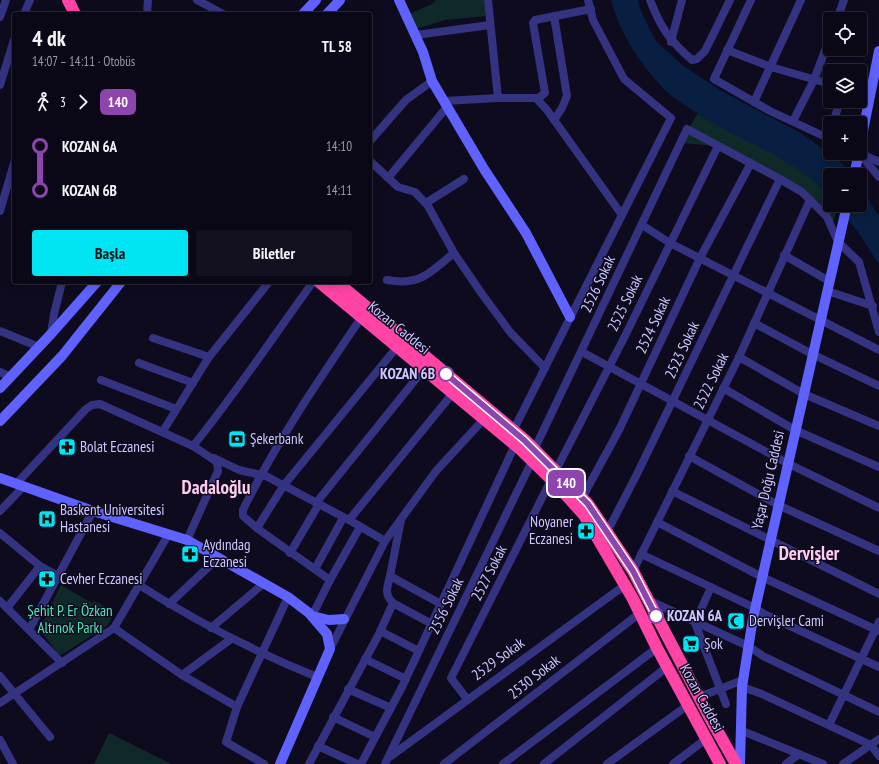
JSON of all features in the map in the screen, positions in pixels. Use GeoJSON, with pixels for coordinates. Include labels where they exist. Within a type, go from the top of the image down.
{"type":"FeatureCollection","features":[{"type":"Feature","properties":{"kind":"highway","name":"Kozan Caddesi"},"geometry":{"type":"LineString","coordinates":[[321,284],[515,445],[533,456]]}},
{"type":"Feature","properties":{"kind":"highway","name":"Kozan Caddesi"},"geometry":{"type":"LineString","coordinates":[[339,284],[513,431],[533,456],[553,476],[584,515],[626,585],[657,648],[720,764]]}},
{"type":"Feature","properties":{"kind":"highway","name":"Kozan Caddesi"},"geometry":{"type":"LineString","coordinates":[[553,476],[582,498],[633,571],[734,763]]}},
{"type":"Feature","properties":{"kind":"main road"},"geometry":{"type":"LineString","coordinates":[[306,12],[316,0]]}},
{"type":"Feature","properties":{"kind":"main road"},"geometry":{"type":"LineString","coordinates":[[329,12],[340,0]]}},
{"type":"Feature","properties":{"kind":"main road"},"geometry":{"type":"LineString","coordinates":[[399,0],[423,52],[432,81],[526,232],[570,317]]}},
{"type":"Feature","properties":{"kind":"main road"},"geometry":{"type":"LineString","coordinates":[[867,89],[878,57]]}},
{"type":"Feature","properties":{"kind":"main road","name":"Yaşar Doğu Caddesi"},"geometry":{"type":"LineString","coordinates":[[734,763],[740,730],[742,684],[755,608],[844,212]]}},
{"type":"Feature","properties":{"kind":"main road"},"geometry":{"type":"LineString","coordinates":[[0,388],[52,334],[95,284]]}},
{"type":"Feature","properties":{"kind":"main road"},"geometry":{"type":"LineString","coordinates":[[0,421],[62,356],[119,284]]}},
{"type":"Feature","properties":{"kind":"main road"},"geometry":{"type":"LineString","coordinates":[[0,478],[93,511],[187,540],[288,597],[312,616],[327,634],[330,649],[280,764]]}},
{"type":"Feature","properties":{"kind":"main road"},"geometry":{"type":"LineString","coordinates":[[312,616],[329,620],[344,619]]}},
{"type":"Feature","properties":{"kind":"street"},"geometry":{"type":"LineString","coordinates":[[0,17],[6,0]]}},
{"type":"Feature","properties":{"kind":"street"},"geometry":{"type":"LineString","coordinates":[[25,12],[30,0]]}},
{"type":"Feature","properties":{"kind":"street"},"geometry":{"type":"LineString","coordinates":[[147,12],[148,0]]}},
{"type":"Feature","properties":{"kind":"street"},"geometry":{"type":"LineString","coordinates":[[197,0],[219,12]]}},
{"type":"Feature","properties":{"kind":"street"},"geometry":{"type":"LineString","coordinates":[[488,0],[498,98]]}},
{"type":"Feature","properties":{"kind":"street"},"geometry":{"type":"LineString","coordinates":[[513,431],[671,118],[624,79],[593,20],[588,0]]}},
{"type":"Feature","properties":{"kind":"street"},"geometry":{"type":"LineString","coordinates":[[650,0],[656,16],[671,42],[692,60],[697,60],[706,51],[730,0]]}},
{"type":"Feature","properties":{"kind":"street"},"geometry":{"type":"LineString","coordinates":[[671,42],[682,0]]}},
{"type":"Feature","properties":{"kind":"street"},"geometry":{"type":"LineString","coordinates":[[751,0],[714,79],[754,102],[823,134]]}},
{"type":"Feature","properties":{"kind":"street"},"geometry":{"type":"LineString","coordinates":[[754,102],[801,0]]}},
{"type":"Feature","properties":{"kind":"street"},"geometry":{"type":"LineString","coordinates":[[840,12],[844,0]]}},
{"type":"Feature","properties":{"kind":"street"},"geometry":{"type":"LineString","coordinates":[[388,178],[446,104],[498,98],[537,99],[545,93],[534,23],[535,20],[591,9]]}},
{"type":"Feature","properties":{"kind":"street"},"geometry":{"type":"LineString","coordinates":[[554,16],[567,96],[562,108],[554,120]]}},
{"type":"Feature","properties":{"kind":"street"},"geometry":{"type":"LineString","coordinates":[[416,35],[490,25]]}},
{"type":"Feature","properties":{"kind":"street"},"geometry":{"type":"LineString","coordinates":[[0,85],[12,46]]}},
{"type":"Feature","properties":{"kind":"street"},"geometry":{"type":"LineString","coordinates":[[727,50],[771,67],[823,82]]}},
{"type":"Feature","properties":{"kind":"street"},"geometry":{"type":"LineString","coordinates":[[793,121],[814,80],[823,56]]}},
{"type":"Feature","properties":{"kind":"street"},"geometry":{"type":"LineString","coordinates":[[372,140],[406,100],[432,81]]}},
{"type":"Feature","properties":{"kind":"street"},"geometry":{"type":"LineString","coordinates":[[537,99],[554,120],[622,215]]}},
{"type":"Feature","properties":{"kind":"street","name":"2526 Sokak"},"geometry":{"type":"LineString","coordinates":[[533,456],[687,129],[718,146]]}},
{"type":"Feature","properties":{"kind":"street"},"geometry":{"type":"LineString","coordinates":[[718,146],[802,192],[826,217],[838,242],[859,262],[873,306],[879,332]]}},
{"type":"Feature","properties":{"kind":"street","name":"2525 Sokak"},"geometry":{"type":"LineString","coordinates":[[553,476],[718,146]]}},
{"type":"Feature","properties":{"kind":"street"},"geometry":{"type":"LineString","coordinates":[[867,157],[879,162]]}},
{"type":"Feature","properties":{"kind":"street"},"geometry":{"type":"LineString","coordinates":[[865,160],[879,177]]}},
{"type":"Feature","properties":{"kind":"street"},"geometry":{"type":"LineString","coordinates":[[372,163],[398,188],[415,192],[426,204],[454,254],[510,332],[545,368]]}},
{"type":"Feature","properties":{"kind":"street","name":"2524 Sokak"},"geometry":{"type":"LineString","coordinates":[[582,498],[619,430],[700,258],[750,163]]}},
{"type":"Feature","properties":{"kind":"street"},"geometry":{"type":"LineString","coordinates":[[0,211],[12,170]]}},
{"type":"Feature","properties":{"kind":"street"},"geometry":{"type":"LineString","coordinates":[[426,204],[464,179]]}},
{"type":"Feature","properties":{"kind":"street","name":"2523 Sokak"},"geometry":{"type":"LineString","coordinates":[[607,532],[672,403],[732,274],[780,179]]}},
{"type":"Feature","properties":{"kind":"street","name":"2522 Sokak"},"geometry":{"type":"LineString","coordinates":[[633,571],[739,357],[810,200]]}},
{"type":"Feature","properties":{"kind":"street"},"geometry":{"type":"LineString","coordinates":[[642,225],[670,243],[879,350]]}},
{"type":"Feature","properties":{"kind":"street"},"geometry":{"type":"LineString","coordinates":[[387,280],[402,282],[415,281],[425,276],[454,254]]}},
{"type":"Feature","properties":{"kind":"street"},"geometry":{"type":"LineString","coordinates":[[784,255],[829,281]]}},
{"type":"Feature","properties":{"kind":"street"},"geometry":{"type":"LineString","coordinates":[[52,334],[54,314],[62,284]]}},
{"type":"Feature","properties":{"kind":"street"},"geometry":{"type":"LineString","coordinates":[[163,431],[209,357],[267,284]]}},
{"type":"Feature","properties":{"kind":"street"},"geometry":{"type":"LineString","coordinates":[[193,446],[235,392],[312,284]]}},
{"type":"Feature","properties":{"kind":"street"},"geometry":{"type":"LineString","coordinates":[[827,292],[873,306]]}},
{"type":"Feature","properties":{"kind":"street"},"geometry":{"type":"LineString","coordinates":[[330,580],[290,553],[257,528],[244,516],[243,510],[260,476],[318,382],[361,318]]}},
{"type":"Feature","properties":{"kind":"street"},"geometry":{"type":"LineString","coordinates":[[754,322],[812,354],[879,386]]}},
{"type":"Feature","properties":{"kind":"street"},"geometry":{"type":"LineString","coordinates":[[0,331],[39,347]]}},
{"type":"Feature","properties":{"kind":"street"},"geometry":{"type":"LineString","coordinates":[[153,338],[209,357]]}},
{"type":"Feature","properties":{"kind":"street"},"geometry":{"type":"LineString","coordinates":[[257,528],[284,485],[397,347]]}},
{"type":"Feature","properties":{"kind":"street"},"geometry":{"type":"LineString","coordinates":[[582,352],[608,368],[641,384],[672,403],[787,464],[879,508]]}},
{"type":"Feature","properties":{"kind":"street"},"geometry":{"type":"LineString","coordinates":[[739,357],[804,394],[879,426]]}},
{"type":"Feature","properties":{"kind":"street"},"geometry":{"type":"LineString","coordinates":[[139,363],[193,384]]}},
{"type":"Feature","properties":{"kind":"street"},"geometry":{"type":"LineString","coordinates":[[290,553],[317,503],[424,369]]}},
{"type":"Feature","properties":{"kind":"street"},"geometry":{"type":"LineString","coordinates":[[0,372],[11,376]]}},
{"type":"Feature","properties":{"kind":"street"},"geometry":{"type":"LineString","coordinates":[[101,380],[176,409]]}},
{"type":"Feature","properties":{"kind":"street"},"geometry":{"type":"LineString","coordinates":[[723,388],[795,430],[879,467]]}},
{"type":"Feature","properties":{"kind":"street"},"geometry":{"type":"LineString","coordinates":[[315,569],[346,519],[453,393]]}},
{"type":"Feature","properties":{"kind":"street"},"geometry":{"type":"LineString","coordinates":[[0,511],[20,485],[86,409],[92,405],[100,404],[163,431],[239,470],[260,476],[266,476],[384,541]]}},
{"type":"Feature","properties":{"kind":"street"},"geometry":{"type":"LineString","coordinates":[[330,649],[384,541],[436,471],[484,419]]}},
{"type":"Feature","properties":{"kind":"street"},"geometry":{"type":"LineString","coordinates":[[361,764],[406,679],[515,445]]}},
{"type":"Feature","properties":{"kind":"street","name":"2556 Sokak"},"geometry":{"type":"LineString","coordinates":[[387,761],[533,456]]}},
{"type":"Feature","properties":{"kind":"street"},"geometry":{"type":"LineString","coordinates":[[689,456],[778,505],[879,551]]}},
{"type":"Feature","properties":{"kind":"street"},"geometry":{"type":"LineString","coordinates":[[187,540],[218,471],[217,462],[214,458]]}},
{"type":"Feature","properties":{"kind":"street","name":"2527 Sokak"},"geometry":{"type":"LineString","coordinates":[[467,700],[451,678],[553,476]]}},
{"type":"Feature","properties":{"kind":"street"},"geometry":{"type":"LineString","coordinates":[[672,491],[879,594]]}},
{"type":"Feature","properties":{"kind":"street"},"geometry":{"type":"LineString","coordinates":[[29,630],[93,511]]}},
{"type":"Feature","properties":{"kind":"street"},"geometry":{"type":"LineString","coordinates":[[402,517],[386,589],[387,596],[393,603],[432,624]]}},
{"type":"Feature","properties":{"kind":"street"},"geometry":{"type":"LineString","coordinates":[[657,522],[762,577],[878,627],[860,659],[829,725]]}},
{"type":"Feature","properties":{"kind":"street"},"geometry":{"type":"LineString","coordinates":[[312,616],[330,580],[360,527]]}},
{"type":"Feature","properties":{"kind":"street"},"geometry":{"type":"LineString","coordinates":[[0,533],[40,566],[58,576]]}},
{"type":"Feature","properties":{"kind":"street"},"geometry":{"type":"LineString","coordinates":[[0,704],[14,693],[114,628],[168,535]]}},
{"type":"Feature","properties":{"kind":"street"},"geometry":{"type":"LineString","coordinates":[[641,554],[755,608],[764,614],[879,667]]}},
{"type":"Feature","properties":{"kind":"street"},"geometry":{"type":"LineString","coordinates":[[169,604],[218,558]]}},
{"type":"Feature","properties":{"kind":"street"},"geometry":{"type":"LineString","coordinates":[[7,608],[40,566]]}},
{"type":"Feature","properties":{"kind":"street"},"geometry":{"type":"LineString","coordinates":[[390,576],[441,604]]}},
{"type":"Feature","properties":{"kind":"street"},"geometry":{"type":"LineString","coordinates":[[210,628],[263,584]]}},
{"type":"Feature","properties":{"kind":"street"},"geometry":{"type":"LineString","coordinates":[[139,585],[231,639],[317,677]]}},
{"type":"Feature","properties":{"kind":"street","name":"2529 Sokak"},"geometry":{"type":"LineString","coordinates":[[387,761],[467,700],[626,585]]}},
{"type":"Feature","properties":{"kind":"street"},"geometry":{"type":"LineString","coordinates":[[711,587],[695,623],[726,704]]}},
{"type":"Feature","properties":{"kind":"street"},"geometry":{"type":"LineString","coordinates":[[264,764],[226,742],[236,707],[288,597]]}},
{"type":"Feature","properties":{"kind":"street"},"geometry":{"type":"LineString","coordinates":[[648,599],[695,623],[748,646],[763,656],[879,712]]}},
{"type":"Feature","properties":{"kind":"street"},"geometry":{"type":"LineString","coordinates":[[0,601],[62,663]]}},
{"type":"Feature","properties":{"kind":"street"},"geometry":{"type":"LineString","coordinates":[[309,764],[380,631],[393,603]]}},
{"type":"Feature","properties":{"kind":"street","name":"2530 Sokak"},"geometry":{"type":"LineString","coordinates":[[444,764],[640,613]]}},
{"type":"Feature","properties":{"kind":"street"},"geometry":{"type":"LineString","coordinates":[[114,628],[182,675],[236,707]]}},
{"type":"Feature","properties":{"kind":"street"},"geometry":{"type":"LineString","coordinates":[[380,631],[419,651]]}},
{"type":"Feature","properties":{"kind":"street"},"geometry":{"type":"LineString","coordinates":[[182,675],[231,639]]}},
{"type":"Feature","properties":{"kind":"street"},"geometry":{"type":"LineString","coordinates":[[503,764],[657,648]]}},
{"type":"Feature","properties":{"kind":"street"},"geometry":{"type":"LineString","coordinates":[[364,659],[406,679]]}},
{"type":"Feature","properties":{"kind":"street"},"geometry":{"type":"LineString","coordinates":[[544,764],[667,667]]}},
{"type":"Feature","properties":{"kind":"street"},"geometry":{"type":"LineString","coordinates":[[0,676],[50,737]]}},
{"type":"Feature","properties":{"kind":"street"},"geometry":{"type":"LineString","coordinates":[[699,697],[720,689],[742,684],[871,744],[879,756]]}},
{"type":"Feature","properties":{"kind":"street"},"geometry":{"type":"LineString","coordinates":[[348,689],[391,708]]}},
{"type":"Feature","properties":{"kind":"street"},"geometry":{"type":"LineString","coordinates":[[607,764],[688,705]]}},
{"type":"Feature","properties":{"kind":"street"},"geometry":{"type":"LineString","coordinates":[[333,717],[376,737]]}},
{"type":"Feature","properties":{"kind":"street"},"geometry":{"type":"LineString","coordinates":[[740,730],[823,764]]}},
{"type":"Feature","properties":{"kind":"street"},"geometry":{"type":"LineString","coordinates":[[674,764],[706,738]]}},
{"type":"Feature","properties":{"kind":"street"},"geometry":{"type":"LineString","coordinates":[[843,764],[879,739]]}},
{"type":"Feature","properties":{"kind":"street"},"geometry":{"type":"LineString","coordinates":[[318,746],[357,764]]}},
{"type":"Feature","properties":{"kind":"street"},"geometry":{"type":"LineString","coordinates":[[1,747],[13,764]]}},
{"type":"Feature","properties":{"kind":"street"},"geometry":{"type":"LineString","coordinates":[[786,764],[799,754]]}},
{"type":"Feature","properties":{"kind":"green space"},"geometry":{"type":"Polygon","coordinates":[[[436,0],[484,0],[486,16],[445,20],[416,29],[409,14],[432,4],[436,0]]]}},
{"type":"Feature","properties":{"kind":"green space"},"geometry":{"type":"Polygon","coordinates":[[[701,108],[773,146],[817,179],[823,190],[823,212],[836,212],[833,224],[805,195],[718,146],[680,143],[701,108]]]}},
{"type":"Feature","properties":{"kind":"green space","name":"Şehit P. Er Özkan Altınok Parkı"},"geometry":{"type":"Polygon","coordinates":[[[61,585],[92,603],[94,601],[110,609],[107,615],[112,618],[107,626],[61,655],[58,654],[42,632],[41,626],[61,585]]]}},
{"type":"Feature","properties":{"kind":"green space"},"geometry":{"type":"Polygon","coordinates":[[[109,733],[171,764],[94,764],[109,733]]]}},
{"type":"Feature","properties":{"kind":"water"},"geometry":{"type":"Polygon","coordinates":[[[611,0],[638,0],[641,11],[655,40],[682,65],[725,93],[804,135],[823,149],[823,160],[838,160],[846,168],[823,168],[823,189],[804,173],[790,164],[728,132],[688,107],[665,90],[640,60],[626,37],[611,0]]]}},
{"type":"Feature","properties":{"kind":"water"},"geometry":{"type":"Polygon","coordinates":[[[867,198],[879,216],[879,265],[859,233],[842,212],[867,212],[867,198]]]}},
{"type":"Feature","properties":{"kind":"bus line","name":"140"},"geometry":{"type":"LineString","coordinates":[[446,374],[524,440],[588,504],[633,571],[656,616]]}},
{"type":"Feature","properties":{"kind":"place","name":"KOZAN 6B"},"geometry":{"type":"Point","coordinates":[446,374]}},
{"type":"Feature","properties":{"kind":"place","name":"Şekerbank"},"geometry":{"type":"Point","coordinates":[237,439]}},
{"type":"Feature","properties":{"kind":"place","name":"Bolat Eczanesi"},"geometry":{"type":"Point","coordinates":[67,447]}},
{"type":"Feature","properties":{"kind":"place","name":"Baskent Universitesi Hastanesi"},"geometry":{"type":"Point","coordinates":[47,519]}},
{"type":"Feature","properties":{"kind":"place","name":"Noyaner Eczanesi"},"geometry":{"type":"Point","coordinates":[586,531]}},
{"type":"Feature","properties":{"kind":"place","name":"Aydındag Eczanesi"},"geometry":{"type":"Point","coordinates":[190,554]}},
{"type":"Feature","properties":{"kind":"place","name":"Cevher Eczanesi"},"geometry":{"type":"Point","coordinates":[47,579]}},
{"type":"Feature","properties":{"kind":"place","name":"KOZAN 6A"},"geometry":{"type":"Point","coordinates":[656,616]}},
{"type":"Feature","properties":{"kind":"place","name":"Dervişler Cami"},"geometry":{"type":"Point","coordinates":[736,621]}},
{"type":"Feature","properties":{"kind":"place","name":"Şok"},"geometry":{"type":"Point","coordinates":[691,644]}},
{"type":"Feature","properties":{"kind":"district","name":"Dadaloğlu"},"geometry":{"type":"Point","coordinates":[216,487]}},
{"type":"Feature","properties":{"kind":"district","name":"Dervişler"},"geometry":{"type":"Point","coordinates":[809,553]}}]}
